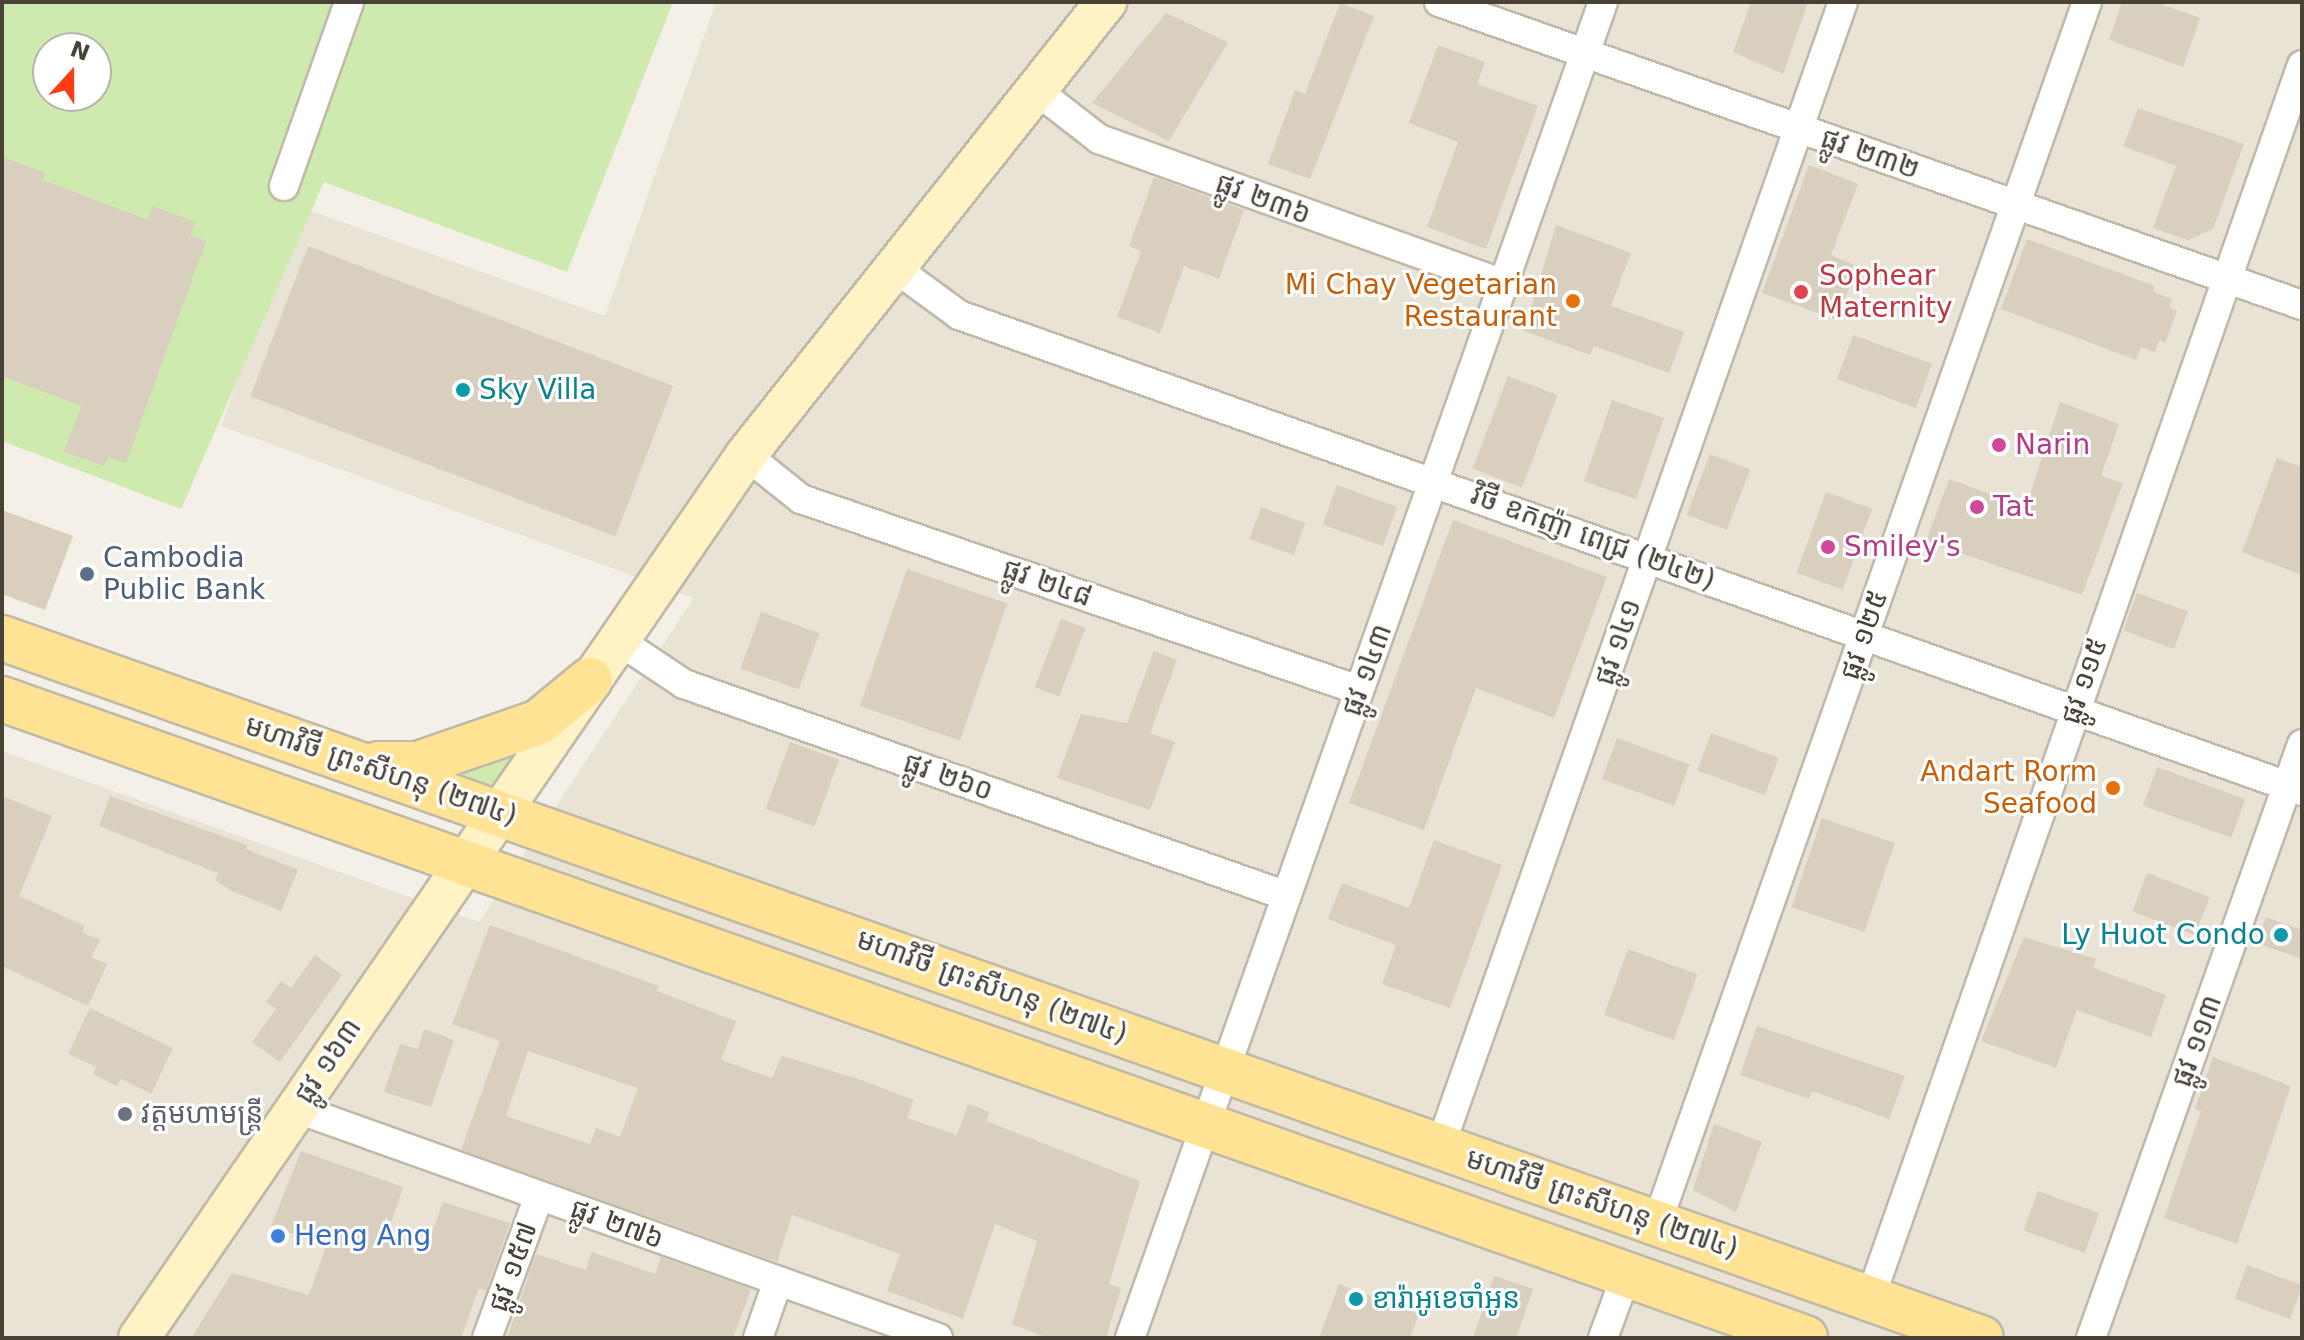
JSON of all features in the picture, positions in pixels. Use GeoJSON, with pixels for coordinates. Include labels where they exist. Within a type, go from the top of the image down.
{"type":"FeatureCollection","features":[{"type":"Feature","properties":{"kind":"main road","name":"មហាវិថី ព្រះសីហនុ (២៧៤)"},"geometry":{"type":"LineString","coordinates":[[2,638],[499,811],[1981,1338]]}},
{"type":"Feature","properties":{"kind":"main road"},"geometry":{"type":"LineString","coordinates":[[359,764],[418,764],[539,722],[590,680]]}},
{"type":"Feature","properties":{"kind":"main road","name":"មហាវិថី ព្រះសីហនុ (២៧៤)"},"geometry":{"type":"LineString","coordinates":[[2,699],[1805,1338]]}},
{"type":"Feature","properties":{"kind":"street"},"geometry":{"type":"LineString","coordinates":[[284,186],[349,2]]}},
{"type":"Feature","properties":{"kind":"street","name":"ផ្លូវ ១៦៣"},"geometry":{"type":"LineString","coordinates":[[139,1338],[746,455],[1106,2]]}},
{"type":"Feature","properties":{"kind":"street","name":"ផ្លូវ ២៣២"},"geometry":{"type":"LineString","coordinates":[[1439,2],[2302,305]]}},
{"type":"Feature","properties":{"kind":"street","name":"ផ្លូវ ១៤៣"},"geometry":{"type":"LineString","coordinates":[[1130,1338],[1603,2]]}},
{"type":"Feature","properties":{"kind":"street","name":"ផ្លូវ ១៤១"},"geometry":{"type":"LineString","coordinates":[[1440,1147],[1843,2]]}},
{"type":"Feature","properties":{"kind":"street","name":"ផ្លូវ ១២៥"},"geometry":{"type":"LineString","coordinates":[[1657,1223],[2087,2]]}},
{"type":"Feature","properties":{"kind":"street","name":"ផ្លូវ ១១៥"},"geometry":{"type":"LineString","coordinates":[[1870,1299],[2302,65]]}},
{"type":"Feature","properties":{"kind":"street","name":"ផ្លូវ ២៣៦"},"geometry":{"type":"LineString","coordinates":[[1036,90],[1099,139],[1503,284]]}},
{"type":"Feature","properties":{"kind":"street","name":"វិថី ឧកញ៉ា ពេជ្រ (២៤២)"},"geometry":{"type":"LineString","coordinates":[[895,268],[959,315],[2295,788]]}},
{"type":"Feature","properties":{"kind":"street","name":"ផ្លូវ ២៤៨"},"geometry":{"type":"LineString","coordinates":[[746,455],[801,499],[1359,690]]}},
{"type":"Feature","properties":{"kind":"street","name":"ផ្លូវ ២៦០"},"geometry":{"type":"LineString","coordinates":[[618,640],[684,684],[1287,896]]}},
{"type":"Feature","properties":{"kind":"street","name":"ផ្លូវ ១១៣"},"geometry":{"type":"LineString","coordinates":[[2091,1338],[2295,788],[2302,744]]}},
{"type":"Feature","properties":{"kind":"street","name":"ផ្លូវ ២៧៦"},"geometry":{"type":"LineString","coordinates":[[295,1108],[938,1338]]}},
{"type":"Feature","properties":{"kind":"street","name":"ផ្លូវ ១៥៧"},"geometry":{"type":"LineString","coordinates":[[487,1338],[539,1196]]}},
{"type":"Feature","properties":{"kind":"street"},"geometry":{"type":"LineString","coordinates":[[1603,1338],[1626,1275]]}},
{"type":"Feature","properties":{"kind":"street"},"geometry":{"type":"LineString","coordinates":[[758,1338],[778,1281]]}},
{"type":"Feature","properties":{"kind":"shaded area"},"geometry":{"type":"Polygon","coordinates":[[[716,2],[2302,2],[2302,1338],[2,1338],[2,751],[479,922],[694,598],[221,426],[300,207],[605,316],[716,2]]]}},
{"type":"Feature","properties":{"kind":"green space"},"geometry":{"type":"Polygon","coordinates":[[[2,2],[673,2],[567,272],[324,182],[181,509],[2,441],[2,2]]]}},
{"type":"Feature","properties":{"kind":"green space"},"geometry":{"type":"Polygon","coordinates":[[[524,750],[490,787],[457,776],[524,750]]]}},
{"type":"Feature","properties":{"kind":"building"},"geometry":{"type":"Polygon","coordinates":[[[1751,2],[1808,2],[1783,74],[1733,52],[1751,2]]]}},
{"type":"Feature","properties":{"kind":"building"},"geometry":{"type":"Polygon","coordinates":[[[2122,2],[2155,2],[2200,18],[2183,67],[2109,40],[2122,2]]]}},
{"type":"Feature","properties":{"kind":"building"},"geometry":{"type":"Polygon","coordinates":[[[1340,3],[1374,16],[1310,179],[1268,164],[1295,90],[1305,94],[1340,3]]]}},
{"type":"Feature","properties":{"kind":"building"},"geometry":{"type":"Polygon","coordinates":[[[1166,13],[1228,42],[1169,141],[1092,103],[1166,13]]]}},
{"type":"Feature","properties":{"kind":"building"},"geometry":{"type":"Polygon","coordinates":[[[1438,45],[1485,62],[1477,84],[1538,106],[1486,249],[1427,227],[1458,142],[1409,123],[1438,45]]]}},
{"type":"Feature","properties":{"kind":"building"},"geometry":{"type":"Polygon","coordinates":[[[2138,108],[2244,144],[2213,229],[2188,240],[2153,228],[2176,166],[2123,146],[2138,108]]]}},
{"type":"Feature","properties":{"kind":"building"},"geometry":{"type":"Polygon","coordinates":[[[2,157],[46,173],[43,180],[148,220],[153,206],[195,222],[190,235],[206,241],[126,463],[108,457],[104,466],[64,452],[81,406],[2,376],[2,157]]]}},
{"type":"Feature","properties":{"kind":"building"},"geometry":{"type":"Polygon","coordinates":[[[1809,165],[1858,184],[1831,255],[1857,266],[1837,320],[1762,293],[1809,165]]]}},
{"type":"Feature","properties":{"kind":"building"},"geometry":{"type":"Polygon","coordinates":[[[1154,177],[1244,210],[1219,279],[1184,266],[1160,333],[1117,317],[1141,251],[1129,246],[1154,177]]]}},
{"type":"Feature","properties":{"kind":"building"},"geometry":{"type":"Polygon","coordinates":[[[1556,225],[1631,253],[1611,306],[1684,332],[1669,373],[1594,346],[1590,355],[1524,331],[1556,225]]]}},
{"type":"Feature","properties":{"kind":"building"},"geometry":{"type":"Polygon","coordinates":[[[2027,239],[2155,286],[2153,292],[2172,299],[2169,308],[2177,311],[2165,343],[2159,340],[2155,352],[2141,347],[2136,360],[2001,309],[2027,239]]]}},
{"type":"Feature","properties":{"kind":"building","name":"Sky Villa"},"geometry":{"type":"Polygon","coordinates":[[[308,246],[673,386],[615,536],[250,396],[308,246]]]}},
{"type":"Feature","properties":{"kind":"building"},"geometry":{"type":"Polygon","coordinates":[[[1853,335],[1932,364],[1916,408],[1837,379],[1853,335]]]}},
{"type":"Feature","properties":{"kind":"building"},"geometry":{"type":"Polygon","coordinates":[[[1508,376],[1557,395],[1522,487],[1473,468],[1508,376]]]}},
{"type":"Feature","properties":{"kind":"building"},"geometry":{"type":"Polygon","coordinates":[[[1612,400],[1664,418],[1636,499],[1584,481],[1612,400]]]}},
{"type":"Feature","properties":{"kind":"building"},"geometry":{"type":"Polygon","coordinates":[[[2060,402],[2119,424],[2101,476],[2123,483],[2082,595],[1926,541],[1949,479],[2026,507],[2060,402]]]}},
{"type":"Feature","properties":{"kind":"building"},"geometry":{"type":"Polygon","coordinates":[[[1710,454],[1750,469],[1727,530],[1687,515],[1710,454]]]}},
{"type":"Feature","properties":{"kind":"building"},"geometry":{"type":"Polygon","coordinates":[[[2277,458],[2302,467],[2302,575],[2242,552],[2277,458]]]}},
{"type":"Feature","properties":{"kind":"building"},"geometry":{"type":"Polygon","coordinates":[[[1337,485],[1397,507],[1383,546],[1323,524],[1337,485]]]}},
{"type":"Feature","properties":{"kind":"building"},"geometry":{"type":"Polygon","coordinates":[[[1826,492],[1872,509],[1843,590],[1797,573],[1826,492]]]}},
{"type":"Feature","properties":{"kind":"building"},"geometry":{"type":"Polygon","coordinates":[[[1261,507],[1305,523],[1294,555],[1249,539],[1261,507]]]}},
{"type":"Feature","properties":{"kind":"building"},"geometry":{"type":"Polygon","coordinates":[[[2,510],[73,536],[45,610],[2,594],[2,510]]]}},
{"type":"Feature","properties":{"kind":"building"},"geometry":{"type":"Polygon","coordinates":[[[1453,520],[1607,577],[1554,718],[1476,688],[1424,830],[1349,803],[1453,520]]]}},
{"type":"Feature","properties":{"kind":"building"},"geometry":{"type":"Polygon","coordinates":[[[907,569],[1007,604],[960,741],[860,706],[907,569]]]}},
{"type":"Feature","properties":{"kind":"building"},"geometry":{"type":"Polygon","coordinates":[[[2137,593],[2188,611],[2174,649],[2123,631],[2137,593]]]}},
{"type":"Feature","properties":{"kind":"building"},"geometry":{"type":"Polygon","coordinates":[[[761,612],[819,633],[799,690],[740,668],[761,612]]]}},
{"type":"Feature","properties":{"kind":"building"},"geometry":{"type":"Polygon","coordinates":[[[1061,619],[1085,628],[1059,696],[1035,687],[1061,619]]]}},
{"type":"Feature","properties":{"kind":"building"},"geometry":{"type":"Polygon","coordinates":[[[1154,651],[1177,660],[1150,733],[1175,742],[1150,810],[1057,778],[1081,714],[1127,723],[1154,651]]]}},
{"type":"Feature","properties":{"kind":"building"},"geometry":{"type":"Polygon","coordinates":[[[1711,733],[1779,758],[1765,795],[1697,771],[1711,733]]]}},
{"type":"Feature","properties":{"kind":"building"},"geometry":{"type":"Polygon","coordinates":[[[1617,738],[1689,764],[1674,806],[1602,779],[1617,738]]]}},
{"type":"Feature","properties":{"kind":"building"},"geometry":{"type":"Polygon","coordinates":[[[790,742],[839,760],[815,827],[766,809],[790,742]]]}},
{"type":"Feature","properties":{"kind":"building"},"geometry":{"type":"Polygon","coordinates":[[[2157,767],[2245,799],[2231,838],[2143,806],[2157,767]]]}},
{"type":"Feature","properties":{"kind":"building"},"geometry":{"type":"Polygon","coordinates":[[[2,796],[52,816],[19,896],[85,926],[82,932],[100,940],[91,957],[107,964],[88,1006],[2,966],[2,796]]]}},
{"type":"Feature","properties":{"kind":"building"},"geometry":{"type":"Polygon","coordinates":[[[110,796],[247,845],[246,849],[298,870],[281,911],[230,890],[215,880],[218,873],[99,826],[110,796]]]}},
{"type":"Feature","properties":{"kind":"building"},"geometry":{"type":"Polygon","coordinates":[[[1822,818],[1895,843],[1864,932],[1791,907],[1822,818]]]}},
{"type":"Feature","properties":{"kind":"building"},"geometry":{"type":"Polygon","coordinates":[[[1434,840],[1502,865],[1450,1008],[1382,984],[1396,945],[1328,919],[1342,883],[1409,908],[1434,840]]]}},
{"type":"Feature","properties":{"kind":"building"},"geometry":{"type":"Polygon","coordinates":[[[2147,873],[2210,897],[2195,935],[2132,911],[2147,873]]]}},
{"type":"Feature","properties":{"kind":"building","name":"Ly Huot Condo"},"geometry":{"type":"Polygon","coordinates":[[[2266,917],[2302,930],[2302,959],[2257,943],[2266,917]]]}},
{"type":"Feature","properties":{"kind":"building"},"geometry":{"type":"Polygon","coordinates":[[[490,925],[659,986],[657,991],[736,1021],[721,1060],[772,1078],[782,1056],[858,1079],[914,1100],[907,1118],[957,1135],[968,1104],[990,1112],[986,1121],[1140,1181],[1109,1284],[1121,1288],[1106,1338],[1047,1338],[1012,1324],[1037,1241],[995,1224],[963,1319],[887,1291],[900,1254],[792,1215],[777,1262],[461,1150],[500,1041],[452,1024],[490,925]],[[528,1051],[506,1116],[590,1144],[596,1128],[620,1137],[638,1088],[528,1051]]]}},
{"type":"Feature","properties":{"kind":"building"},"geometry":{"type":"Polygon","coordinates":[[[2024,937],[2096,959],[2093,968],[2166,995],[2151,1037],[2077,1010],[2056,1068],[1981,1041],[2024,937]]]}},
{"type":"Feature","properties":{"kind":"building"},"geometry":{"type":"Polygon","coordinates":[[[1628,949],[1698,974],[1674,1040],[1604,1015],[1628,949]]]}},
{"type":"Feature","properties":{"kind":"building"},"geometry":{"type":"Polygon","coordinates":[[[315,955],[342,975],[280,1062],[252,1042],[276,1009],[266,1002],[281,981],[291,988],[315,955]]]}},
{"type":"Feature","properties":{"kind":"building"},"geometry":{"type":"Polygon","coordinates":[[[90,1008],[173,1048],[151,1094],[121,1079],[117,1086],[93,1074],[96,1067],[68,1054],[90,1008]]]}},
{"type":"Feature","properties":{"kind":"building"},"geometry":{"type":"Polygon","coordinates":[[[1757,1026],[1905,1076],[1889,1119],[1812,1091],[1809,1099],[1740,1075],[1757,1026]]]}},
{"type":"Feature","properties":{"kind":"building"},"geometry":{"type":"Polygon","coordinates":[[[424,1029],[454,1040],[431,1107],[384,1092],[400,1044],[418,1049],[424,1029]]]}},
{"type":"Feature","properties":{"kind":"building"},"geometry":{"type":"Polygon","coordinates":[[[2213,1057],[2291,1086],[2237,1244],[2164,1218],[2201,1111],[2195,1109],[2213,1057]]]}},
{"type":"Feature","properties":{"kind":"building"},"geometry":{"type":"Polygon","coordinates":[[[1714,1124],[1762,1142],[1736,1212],[1693,1190],[1714,1124]]]}},
{"type":"Feature","properties":{"kind":"building"},"geometry":{"type":"Polygon","coordinates":[[[301,1151],[403,1187],[388,1232],[427,1246],[443,1202],[510,1223],[486,1291],[479,1288],[461,1338],[191,1338],[232,1273],[309,1295],[326,1246],[271,1226],[301,1151]]]}},
{"type":"Feature","properties":{"kind":"building"},"geometry":{"type":"Polygon","coordinates":[[[2038,1191],[2099,1213],[2085,1253],[2024,1230],[2038,1191]]]}},
{"type":"Feature","properties":{"kind":"building"},"geometry":{"type":"Polygon","coordinates":[[[591,1252],[655,1274],[661,1257],[751,1289],[733,1338],[507,1338],[536,1254],[586,1270],[591,1252]]]}},
{"type":"Feature","properties":{"kind":"building"},"geometry":{"type":"Polygon","coordinates":[[[2247,1265],[2302,1285],[2290,1319],[2235,1299],[2247,1265]]]}},
{"type":"Feature","properties":{"kind":"building"},"geometry":{"type":"Polygon","coordinates":[[[1494,1276],[1533,1289],[1516,1338],[1473,1338],[1494,1276]]]}},
{"type":"Feature","properties":{"kind":"building","name":"ខារ៉ាអូខេចាំអូន"},"geometry":{"type":"Polygon","coordinates":[[[1339,1284],[1419,1314],[1410,1338],[1319,1338],[1339,1284]]]}},
{"type":"Feature","properties":{"kind":"place","name":"Sophear Maternity"},"geometry":{"type":"Point","coordinates":[1801,292]}},
{"type":"Feature","properties":{"kind":"place","name":"Mi Chay Vegetarian Restaurant"},"geometry":{"type":"Point","coordinates":[1573,301]}},
{"type":"Feature","properties":{"kind":"place","name":"Sky Villa"},"geometry":{"type":"Point","coordinates":[463,390]}},
{"type":"Feature","properties":{"kind":"place","name":"Narin"},"geometry":{"type":"Point","coordinates":[1999,445]}},
{"type":"Feature","properties":{"kind":"place","name":"Tat"},"geometry":{"type":"Point","coordinates":[1977,507]}},
{"type":"Feature","properties":{"kind":"place","name":"Smiley's"},"geometry":{"type":"Point","coordinates":[1828,547]}},
{"type":"Feature","properties":{"kind":"place","name":"Cambodia Public Bank"},"geometry":{"type":"Point","coordinates":[87,574]}},
{"type":"Feature","properties":{"kind":"place","name":"Andart Rorm Seafood"},"geometry":{"type":"Point","coordinates":[2113,788]}},
{"type":"Feature","properties":{"kind":"place","name":"Ly Huot Condo"},"geometry":{"type":"Point","coordinates":[2281,935]}},
{"type":"Feature","properties":{"kind":"place","name":"វត្តមហាមន្រ្តី"},"geometry":{"type":"Point","coordinates":[125,1114]}},
{"type":"Feature","properties":{"kind":"place","name":"Heng Ang"},"geometry":{"type":"Point","coordinates":[278,1236]}},
{"type":"Feature","properties":{"kind":"place","name":"ខារ៉ាអូខេចាំអូន"},"geometry":{"type":"Point","coordinates":[1356,1299]}}]}
